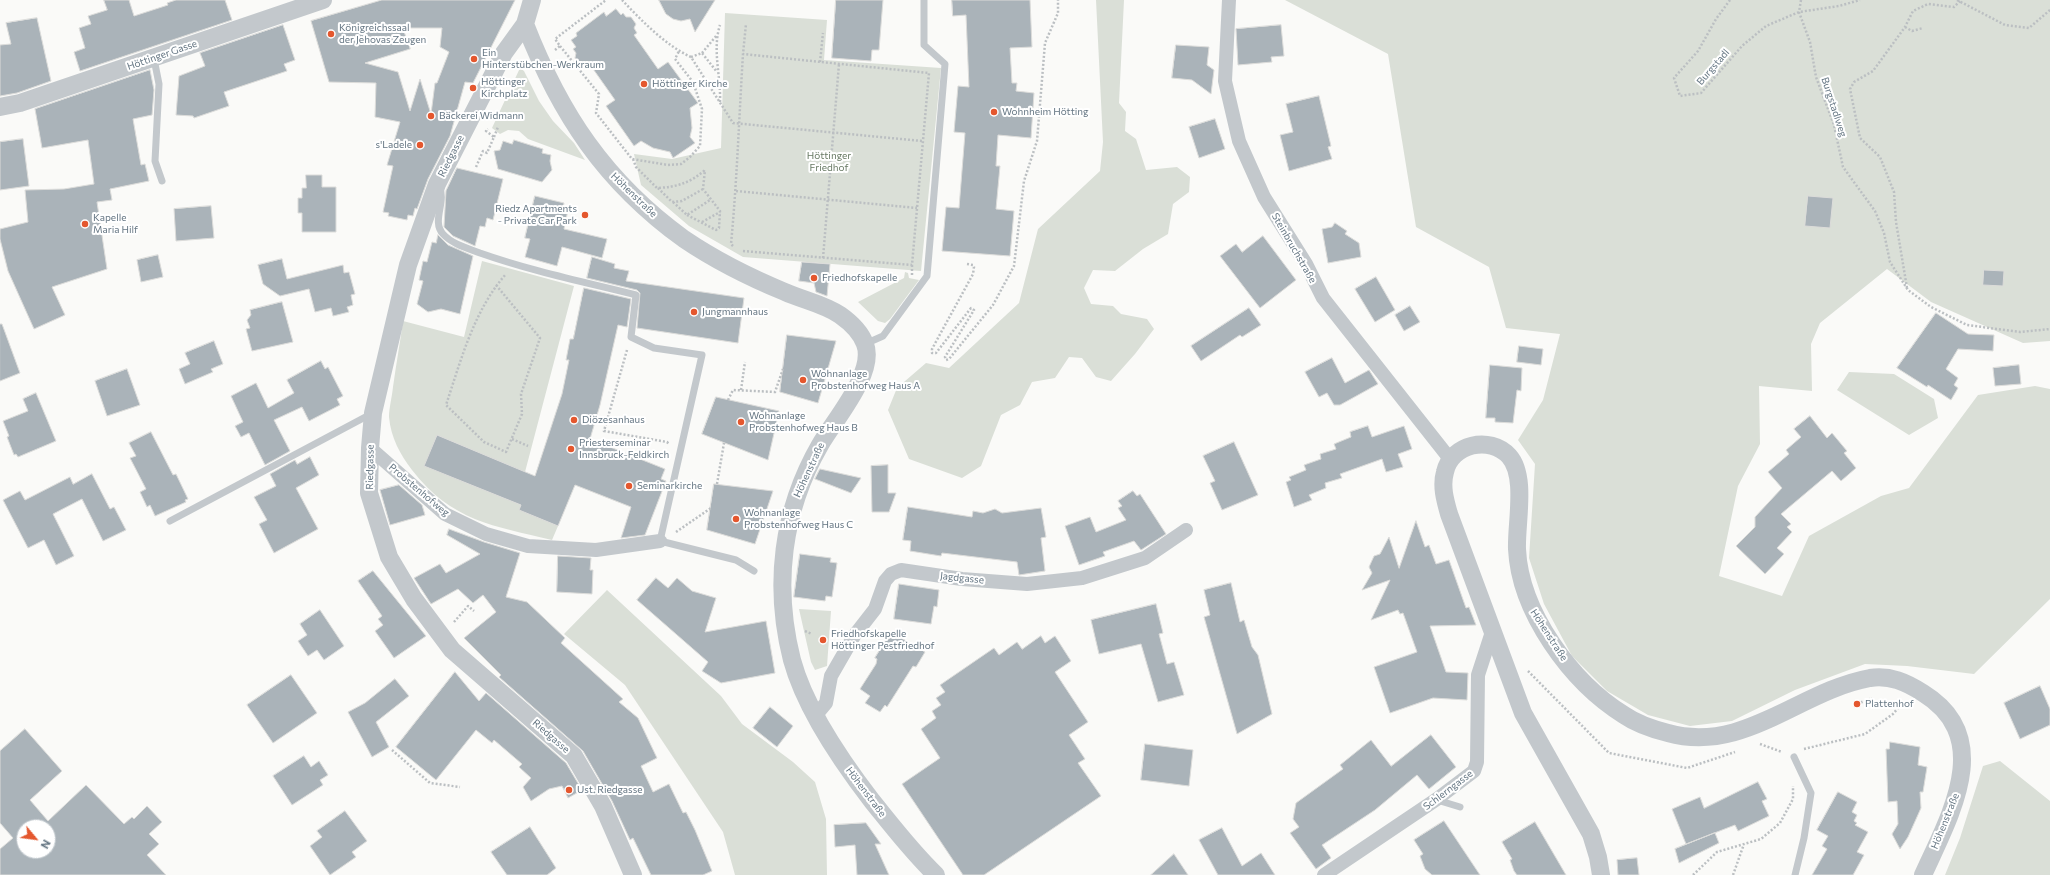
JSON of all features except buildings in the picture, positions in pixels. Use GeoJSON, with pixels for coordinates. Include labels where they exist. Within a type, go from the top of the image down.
{"type":"FeatureCollection","features":[{"type":"Feature","properties":{"kind":"street","name":"Höttinger Gasse"},"geometry":{"type":"LineString","coordinates":[[0,107],[20,103],[154,59],[323,0]]}},
{"type":"Feature","properties":{"kind":"street","name":"Riedgasse"},"geometry":{"type":"LineString","coordinates":[[532,0],[525,24],[504,53],[437,184],[408,265],[373,413],[370,448],[369,493],[389,557],[414,599],[452,650],[574,756],[603,806],[633,875]]}},
{"type":"Feature","properties":{"kind":"street","name":"Steinbruchstraße"},"geometry":{"type":"LineString","coordinates":[[1228,0],[1225,81],[1239,141],[1264,198],[1306,264],[1323,298],[1450,459]]}},
{"type":"Feature","properties":{"kind":"street","name":"Höhenstraße"},"geometry":{"type":"LineString","coordinates":[[525,24],[539,61],[574,125],[611,173],[640,203],[698,248],[784,292],[839,315],[854,327],[865,344],[867,362],[860,380],[819,446],[791,512],[785,543],[782,579],[786,627],[793,662],[816,715],[832,746],[862,788],[910,849],[936,875]]}},
{"type":"Feature","properties":{"kind":"street","name":"Höhenstraße"},"geometry":{"type":"LineString","coordinates":[[1450,459],[1458,451],[1469,445],[1484,444],[1498,448],[1509,456],[1515,466],[1519,481],[1517,548],[1520,576],[1531,606],[1552,642],[1585,684],[1618,711],[1636,722],[1647,727],[1681,736],[1726,735],[1745,730],[1834,689],[1867,679],[1881,677],[1897,679],[1929,696],[1946,713],[1958,733],[1963,754],[1962,775],[1953,807],[1923,875]]}},
{"type":"Feature","properties":{"kind":"street","name":"Probstenhofweg"},"geometry":{"type":"LineString","coordinates":[[370,448],[445,514],[486,534],[528,546],[596,550],[660,541]]}},
{"type":"Feature","properties":{"kind":"street"},"geometry":{"type":"LineString","coordinates":[[1450,459],[1445,469],[1443,483],[1444,495],[1451,521],[1492,632],[1532,731],[1580,811],[1591,834],[1598,857],[1601,875]]}},
{"type":"Feature","properties":{"kind":"street","name":"Jagdgasse"},"geometry":{"type":"LineString","coordinates":[[816,715],[826,703],[831,676],[854,636],[875,609],[886,581],[891,574],[900,570],[962,579],[1027,584],[1082,578],[1145,558],[1186,530]]}},
{"type":"Feature","properties":{"kind":"street","name":"Schlerngasse"},"geometry":{"type":"LineString","coordinates":[[1324,875],[1437,800],[1474,771],[1477,762],[1478,675],[1492,632]]}},
{"type":"Feature","properties":{"kind":"lane"},"geometry":{"type":"LineString","coordinates":[[865,344],[883,336],[927,276],[945,64],[924,45],[924,0]]}},
{"type":"Feature","properties":{"kind":"lane"},"geometry":{"type":"LineString","coordinates":[[154,59],[160,84],[155,161],[162,181]]}},
{"type":"Feature","properties":{"kind":"lane"},"geometry":{"type":"LineString","coordinates":[[437,184],[443,193],[438,224],[442,233],[453,242],[513,265],[636,294],[631,338],[654,348],[702,356],[660,541],[736,560],[754,571]]}},
{"type":"Feature","properties":{"kind":"lane"},"geometry":{"type":"LineString","coordinates":[[170,520],[373,413]]}},
{"type":"Feature","properties":{"kind":"lane"},"geometry":{"type":"LineString","coordinates":[[1794,757],[1812,793],[1804,838],[1794,875]]}},
{"type":"Feature","properties":{"kind":"lane"},"geometry":{"type":"LineString","coordinates":[[1437,800],[1460,808]]}},
{"type":"Feature","properties":{"kind":"path"},"geometry":{"type":"LineString","coordinates":[[622,0],[679,51],[691,57],[733,123],[922,141]]}},
{"type":"Feature","properties":{"kind":"path"},"geometry":{"type":"LineString","coordinates":[[967,264],[973,264],[973,274],[932,349],[932,353],[936,353],[971,308],[974,310],[945,357],[946,360],[949,359],[993,306],[1014,266],[1024,181],[1037,141],[1045,43],[1058,13],[1058,0]]}},
{"type":"Feature","properties":{"kind":"path","name":"Burgstadl"},"geometry":{"type":"LineString","coordinates":[[1730,0],[1716,19],[1698,51],[1674,78],[1680,96],[1701,93],[1742,46],[1766,26],[1799,12],[1839,6],[1860,0]]}},
{"type":"Feature","properties":{"kind":"path","name":"Burgstadlweg"},"geometry":{"type":"LineString","coordinates":[[1801,0],[1799,12],[1810,42],[1816,77],[1834,125],[1843,167],[1875,211],[1884,233],[1890,262],[1908,290],[1930,307],[1967,325],[2020,332],[2050,328]]}},
{"type":"Feature","properties":{"kind":"path"},"geometry":{"type":"LineString","coordinates":[[1908,290],[1896,222],[1894,192],[1880,157],[1860,138],[1850,89],[1854,82],[1873,71],[1905,27],[1913,11],[1928,4],[1954,7],[1959,1],[2005,25],[2028,28],[2050,10]]}},
{"type":"Feature","properties":{"kind":"path"},"geometry":{"type":"LineString","coordinates":[[743,54],[928,73],[912,265],[743,251],[731,244],[736,191],[738,124],[743,54],[746,24]]}},
{"type":"Feature","properties":{"kind":"path"},"geometry":{"type":"LineString","coordinates":[[720,25],[717,35],[717,72],[720,102]]}},
{"type":"Feature","properties":{"kind":"path"},"geometry":{"type":"LineString","coordinates":[[1905,27],[1912,31],[1923,28]]}},
{"type":"Feature","properties":{"kind":"path"},"geometry":{"type":"LineString","coordinates":[[820,62],[823,33]]}},
{"type":"Feature","properties":{"kind":"path"},"geometry":{"type":"LineString","coordinates":[[691,57],[702,53],[717,35]]}},
{"type":"Feature","properties":{"kind":"path"},"geometry":{"type":"LineString","coordinates":[[560,46],[599,94],[596,113],[632,158],[636,166],[657,188],[687,215],[716,230],[719,228],[720,211],[703,189],[705,170],[689,182],[679,186],[657,188]]}},
{"type":"Feature","properties":{"kind":"path"},"geometry":{"type":"LineString","coordinates":[[632,158],[668,165],[681,164],[700,146],[702,109],[693,82],[675,59],[679,51]]}},
{"type":"Feature","properties":{"kind":"path"},"geometry":{"type":"LineString","coordinates":[[702,53],[717,72]]}},
{"type":"Feature","properties":{"kind":"path"},"geometry":{"type":"LineString","coordinates":[[823,258],[839,64]]}},
{"type":"Feature","properties":{"kind":"path"},"geometry":{"type":"LineString","coordinates":[[476,167],[483,151],[487,153],[498,127]]}},
{"type":"Feature","properties":{"kind":"path"},"geometry":{"type":"LineString","coordinates":[[486,131],[494,137]]}},
{"type":"Feature","properties":{"kind":"path"},"geometry":{"type":"LineString","coordinates":[[672,202],[682,201],[703,189]]}},
{"type":"Feature","properties":{"kind":"path"},"geometry":{"type":"LineString","coordinates":[[736,191],[917,208]]}},
{"type":"Feature","properties":{"kind":"path"},"geometry":{"type":"LineString","coordinates":[[687,215],[710,200]]}},
{"type":"Feature","properties":{"kind":"path"},"geometry":{"type":"LineString","coordinates":[[701,222],[720,211]]}},
{"type":"Feature","properties":{"kind":"path"},"geometry":{"type":"LineString","coordinates":[[496,285],[540,338],[521,394],[522,414],[506,452],[484,442],[446,405],[472,329],[496,285],[513,265]]}},
{"type":"Feature","properties":{"kind":"path"},"geometry":{"type":"LineString","coordinates":[[631,338],[604,430],[667,442],[671,447],[680,448]]}},
{"type":"Feature","properties":{"kind":"path"},"geometry":{"type":"LineString","coordinates":[[741,390],[745,362]]}},
{"type":"Feature","properties":{"kind":"path"},"geometry":{"type":"LineString","coordinates":[[728,400],[732,390],[775,392],[783,369]]}},
{"type":"Feature","properties":{"kind":"path"},"geometry":{"type":"LineString","coordinates":[[512,439],[528,446]]}},
{"type":"Feature","properties":{"kind":"path"},"geometry":{"type":"LineString","coordinates":[[717,484],[724,443]]}},
{"type":"Feature","properties":{"kind":"path"},"geometry":{"type":"LineString","coordinates":[[660,541],[683,528],[710,508]]}},
{"type":"Feature","properties":{"kind":"path"},"geometry":{"type":"LineString","coordinates":[[442,636],[468,606],[474,611]]}},
{"type":"Feature","properties":{"kind":"path"},"geometry":{"type":"LineString","coordinates":[[1857,704],[1875,696]]}},
{"type":"Feature","properties":{"kind":"path"},"geometry":{"type":"LineString","coordinates":[[1897,697],[1909,703]]}},
{"type":"Feature","properties":{"kind":"path"},"geometry":{"type":"LineString","coordinates":[[1760,744],[1794,757]]}},
{"type":"Feature","properties":{"kind":"path"},"geometry":{"type":"LineString","coordinates":[[392,750],[430,783],[460,787]]}},
{"type":"Feature","properties":{"kind":"path"},"geometry":{"type":"LineString","coordinates":[[1733,875],[1744,844]]}},
{"type":"Feature","properties":{"kind":"green space"},"geometry":{"type":"Polygon","coordinates":[[[1096,0],[1124,0],[1119,103],[1126,112],[1125,131],[1136,139],[1146,170],[1177,167],[1190,177],[1189,192],[1173,204],[1168,234],[1143,249],[1115,271],[1093,270],[1084,288],[1091,304],[1113,306],[1121,314],[1147,319],[1154,329],[1135,354],[1111,381],[1096,377],[1082,358],[1069,357],[1055,378],[1032,382],[1020,405],[1001,415],[981,466],[962,478],[909,459],[888,410],[897,388],[926,363],[949,368],[1019,303],[1038,229],[1100,171],[1103,142],[1096,0]]]}},
{"type":"Feature","properties":{"kind":"green space"},"geometry":{"type":"Polygon","coordinates":[[[1285,0],[2050,0],[2050,341],[2023,343],[1931,302],[1887,269],[1820,323],[1811,344],[1812,391],[1759,386],[1760,444],[1738,486],[1719,576],[1782,596],[1809,536],[1881,496],[1909,488],[1978,395],[2035,386],[2050,389],[2050,599],[1974,674],[1907,666],[1865,664],[1795,690],[1732,721],[1690,726],[1648,715],[1607,691],[1572,656],[1544,604],[1529,558],[1535,464],[1518,440],[1543,400],[1560,334],[1506,328],[1489,267],[1416,227],[1388,54],[1285,0]]]}},
{"type":"Feature","properties":{"kind":"green space","name":"Höttinger Friedhof"},"geometry":{"type":"Polygon","coordinates":[[[725,13],[827,20],[824,60],[941,68],[921,271],[743,257],[689,226],[641,185],[634,154],[672,159],[721,148],[725,13]]]}},
{"type":"Feature","properties":{"kind":"green space"},"geometry":{"type":"Polygon","coordinates":[[[520,68],[524,71],[539,101],[553,121],[574,143],[585,160],[528,139],[519,131],[508,130],[500,134],[492,128],[520,68]]]}},
{"type":"Feature","properties":{"kind":"green space"},"geometry":{"type":"Polygon","coordinates":[[[482,261],[574,286],[525,472],[437,435],[425,466],[521,505],[520,510],[558,526],[552,540],[492,525],[475,519],[458,511],[442,500],[427,487],[412,470],[400,452],[390,425],[389,410],[403,321],[464,337],[482,261]]]}},
{"type":"Feature","properties":{"kind":"green space"},"geometry":{"type":"Polygon","coordinates":[[[905,272],[908,273],[909,278],[919,280],[890,319],[885,323],[878,321],[858,302],[904,278],[905,272]]]}},
{"type":"Feature","properties":{"kind":"green space"},"geometry":{"type":"Polygon","coordinates":[[[1849,372],[1894,374],[1934,399],[1938,418],[1909,435],[1837,390],[1849,372]]]}},
{"type":"Feature","properties":{"kind":"green space"},"geometry":{"type":"Polygon","coordinates":[[[607,590],[721,696],[742,724],[793,762],[815,782],[826,819],[827,875],[735,875],[723,832],[625,685],[564,634],[607,590]]]}},
{"type":"Feature","properties":{"kind":"green space"},"geometry":{"type":"Polygon","coordinates":[[[799,609],[831,611],[827,666],[815,670],[811,662],[799,609]]]}},
{"type":"Feature","properties":{"kind":"green space"},"geometry":{"type":"Polygon","coordinates":[[[2000,761],[2050,801],[2050,875],[1945,875],[1960,838],[1983,766],[2000,761]]]}},
{"type":"Feature","properties":{"kind":"place","name":"Königreichssaal der Jehovas Zeugen"},"geometry":{"type":"Point","coordinates":[331,34]}},
{"type":"Feature","properties":{"kind":"place","name":"Ein Hinterstübchen-Werkraum"},"geometry":{"type":"Point","coordinates":[474,59]}},
{"type":"Feature","properties":{"kind":"place","name":"Höttinger Kirche"},"geometry":{"type":"Point","coordinates":[644,84]}},
{"type":"Feature","properties":{"kind":"place","name":"Höttinger Kirchplatz"},"geometry":{"type":"Point","coordinates":[473,88]}},
{"type":"Feature","properties":{"kind":"place","name":"Wohnheim Hötting"},"geometry":{"type":"Point","coordinates":[994,112]}},
{"type":"Feature","properties":{"kind":"place","name":"Bäckerei Widmann"},"geometry":{"type":"Point","coordinates":[431,116]}},
{"type":"Feature","properties":{"kind":"place","name":"s'Ladele"},"geometry":{"type":"Point","coordinates":[420,145]}},
{"type":"Feature","properties":{"kind":"place","name":"Riedz Apartments - Private Car Park"},"geometry":{"type":"Point","coordinates":[585,215]}},
{"type":"Feature","properties":{"kind":"place","name":"Kapelle Maria Hilf"},"geometry":{"type":"Point","coordinates":[85,224]}},
{"type":"Feature","properties":{"kind":"place","name":"Friedhofskapelle"},"geometry":{"type":"Point","coordinates":[814,278]}},
{"type":"Feature","properties":{"kind":"place","name":"Jungmannhaus"},"geometry":{"type":"Point","coordinates":[694,312]}},
{"type":"Feature","properties":{"kind":"place","name":"Wohnanlage Probstenhofweg Haus A"},"geometry":{"type":"Point","coordinates":[803,380]}},
{"type":"Feature","properties":{"kind":"place","name":"Diözesanhaus"},"geometry":{"type":"Point","coordinates":[574,420]}},
{"type":"Feature","properties":{"kind":"place","name":"Wohnanlage Probstenhofweg Haus B"},"geometry":{"type":"Point","coordinates":[741,422]}},
{"type":"Feature","properties":{"kind":"place","name":"Priesterseminar Innsbruck-Feldkirch"},"geometry":{"type":"Point","coordinates":[571,449]}},
{"type":"Feature","properties":{"kind":"place","name":"Seminarkirche"},"geometry":{"type":"Point","coordinates":[629,486]}},
{"type":"Feature","properties":{"kind":"place","name":"Wohnanlage Probstenhofweg Haus C"},"geometry":{"type":"Point","coordinates":[736,519]}},
{"type":"Feature","properties":{"kind":"place","name":"Friedhofskapelle Höttinger Pestfriedhof"},"geometry":{"type":"Point","coordinates":[823,640]}},
{"type":"Feature","properties":{"kind":"place","name":"Plattenhof"},"geometry":{"type":"Point","coordinates":[1857,704]}},
{"type":"Feature","properties":{"kind":"place","name":"Ust. Riedgasse"},"geometry":{"type":"Point","coordinates":[569,790]}}]}
